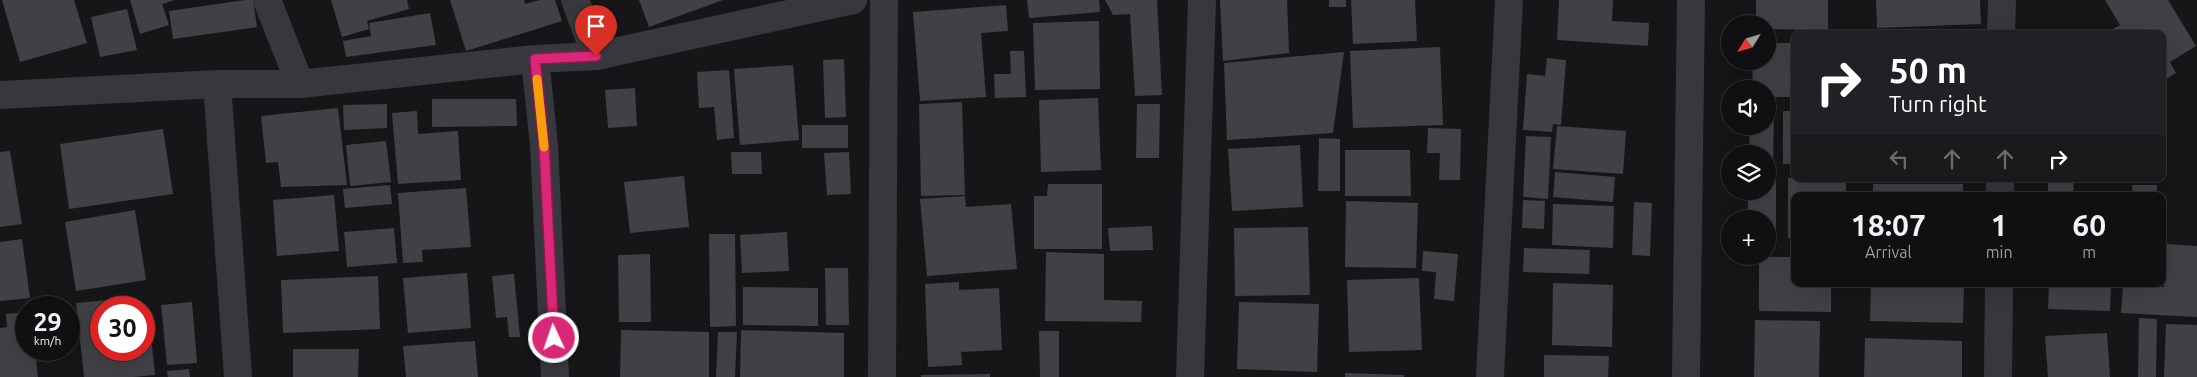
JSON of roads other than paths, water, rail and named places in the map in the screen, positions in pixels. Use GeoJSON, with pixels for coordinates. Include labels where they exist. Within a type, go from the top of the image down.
{"type":"FeatureCollection","features":[{"type":"Feature","properties":{"kind":"street"},"geometry":{"type":"LineString","coordinates":[[267,0],[300,84]]}},
{"type":"Feature","properties":{"kind":"street"},"geometry":{"type":"LineString","coordinates":[[575,0],[596,56]]}},
{"type":"Feature","properties":{"kind":"street"},"geometry":{"type":"LineString","coordinates":[[0,95],[218,84],[300,84],[535,59],[596,56],[853,0]]}},
{"type":"Feature","properties":{"kind":"street"},"geometry":{"type":"LineString","coordinates":[[882,377],[884,0]]}},
{"type":"Feature","properties":{"kind":"street"},"geometry":{"type":"LineString","coordinates":[[1190,377],[1202,0]]}},
{"type":"Feature","properties":{"kind":"street"},"geometry":{"type":"LineString","coordinates":[[1490,377],[1509,0]]}},
{"type":"Feature","properties":{"kind":"street"},"geometry":{"type":"LineString","coordinates":[[1686,377],[1692,0]]}},
{"type":"Feature","properties":{"kind":"street"},"geometry":{"type":"LineString","coordinates":[[2001,30],[2002,0]]}},
{"type":"Feature","properties":{"kind":"street"},"geometry":{"type":"LineString","coordinates":[[535,59],[544,145],[555,377]]}},
{"type":"Feature","properties":{"kind":"street"},"geometry":{"type":"LineString","coordinates":[[218,84],[238,377]]}},
{"type":"Feature","properties":{"kind":"street"},"geometry":{"type":"LineString","coordinates":[[1998,377],[1999,287]]}}]}
